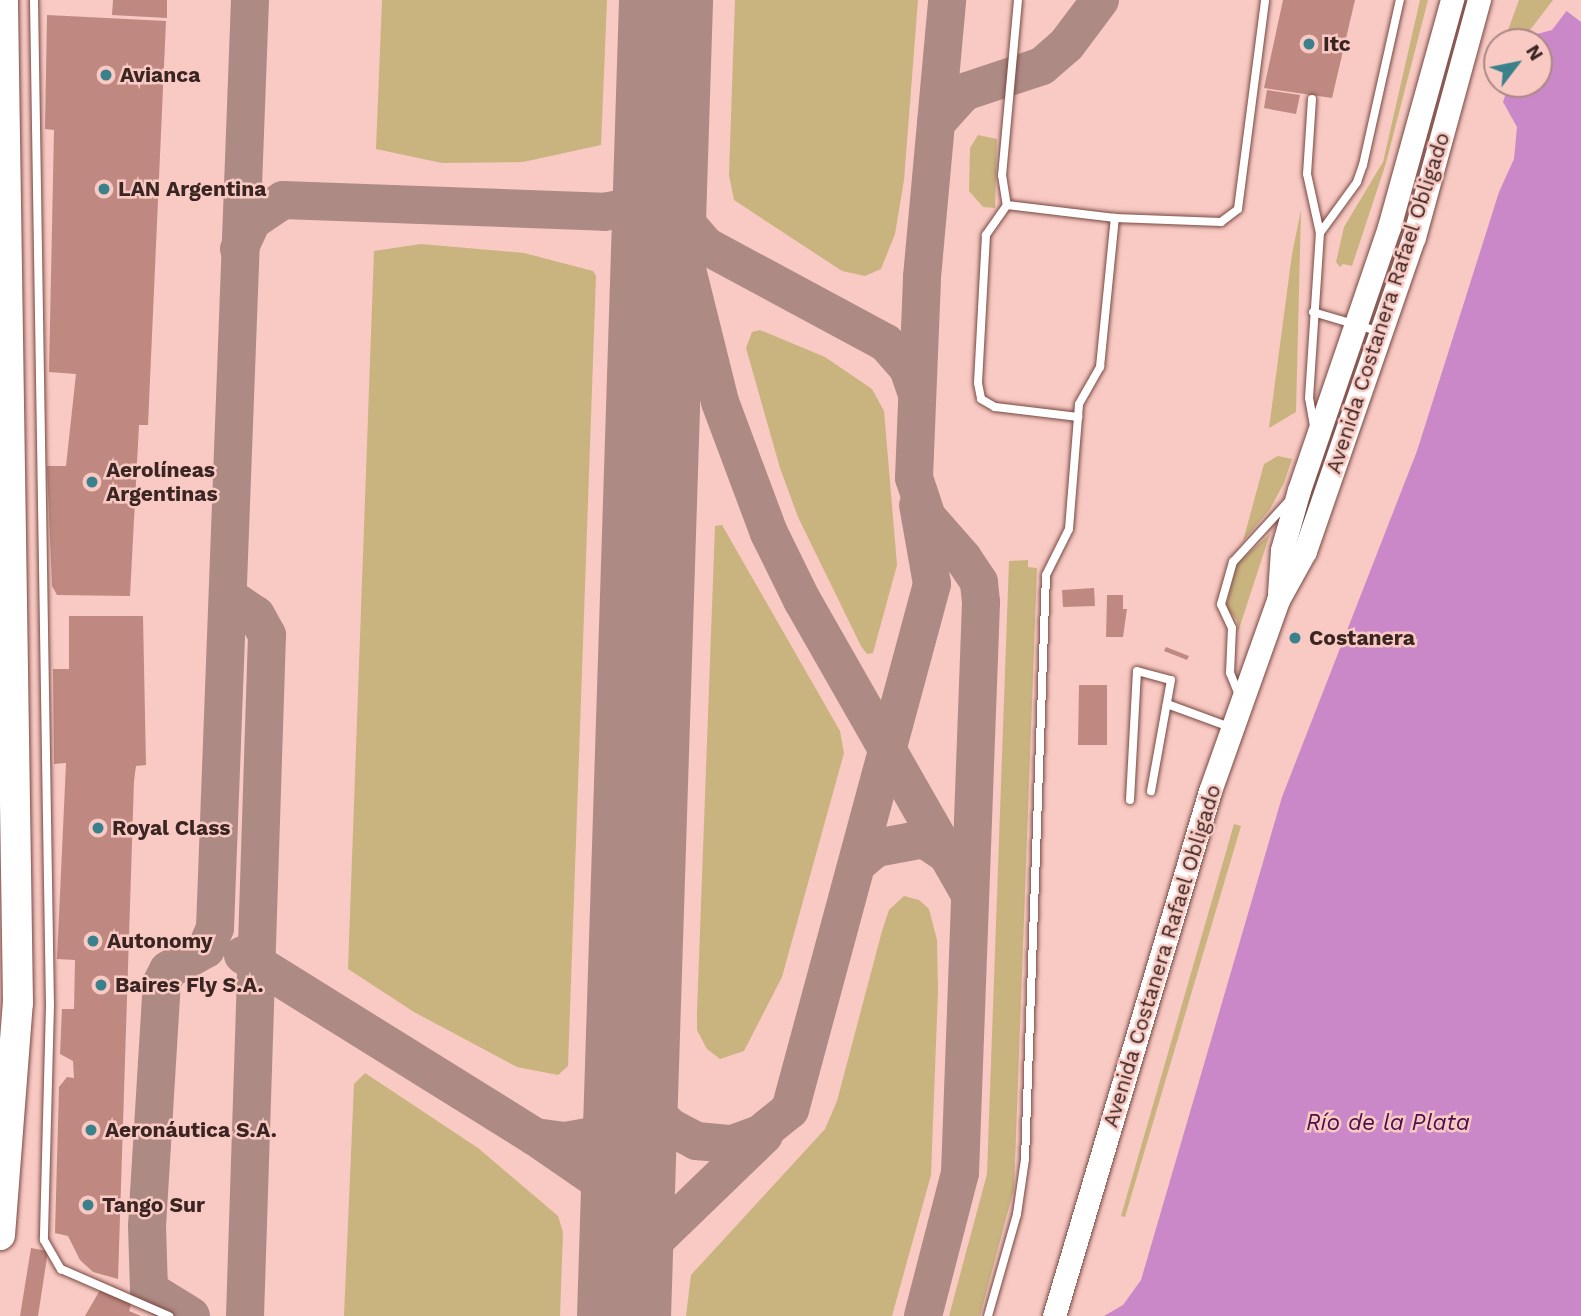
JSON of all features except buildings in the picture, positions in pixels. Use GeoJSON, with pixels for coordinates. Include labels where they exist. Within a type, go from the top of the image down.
{"type":"FeatureCollection","features":[{"type":"Feature","properties":{"kind":"highway"},"geometry":{"type":"LineString","coordinates":[[0,1235],[18,1003],[3,0]]}},
{"type":"Feature","properties":{"kind":"main road","name":"Avenida Costanera Rafael Obligado"},"geometry":{"type":"LineString","coordinates":[[1278,600],[1282,550],[1299,490],[1411,154],[1452,0]]}},
{"type":"Feature","properties":{"kind":"main road","name":"Avenida Costanera Rafael Obligado"},"geometry":{"type":"LineString","coordinates":[[1054,1316],[1233,728],[1278,600],[1305,551],[1430,187],[1479,0]]}},
{"type":"Feature","properties":{"kind":"main road"},"geometry":{"type":"LineString","coordinates":[[1472,33],[1492,0]]}},
{"type":"Feature","properties":{"kind":"lane"},"geometry":{"type":"LineString","coordinates":[[34,0],[50,1005],[44,1240],[61,1269],[169,1316]]}},
{"type":"Feature","properties":{"kind":"lane"},"geometry":{"type":"LineString","coordinates":[[1018,0],[1002,175],[1007,205],[986,235],[978,369],[981,399],[995,407],[1078,417]]}},
{"type":"Feature","properties":{"kind":"lane"},"geometry":{"type":"LineString","coordinates":[[1007,205],[1115,218],[1222,222],[1234,215],[1265,0]]}},
{"type":"Feature","properties":{"kind":"lane"},"geometry":{"type":"LineString","coordinates":[[1320,233],[1357,182],[1363,165],[1400,0]]}},
{"type":"Feature","properties":{"kind":"lane"},"geometry":{"type":"LineString","coordinates":[[1312,99],[1307,174],[1320,233],[1309,398],[1316,436]]}},
{"type":"Feature","properties":{"kind":"lane"},"geometry":{"type":"LineString","coordinates":[[988,1316],[1022,1188],[1046,575],[1069,529],[1079,404],[1100,367],[1115,218]]}},
{"type":"Feature","properties":{"kind":"lane"},"geometry":{"type":"LineString","coordinates":[[1313,312],[1382,332]]}},
{"type":"Feature","properties":{"kind":"lane"},"geometry":{"type":"LineString","coordinates":[[1242,701],[1230,673],[1232,628],[1221,609],[1231,566],[1299,490]]}},
{"type":"Feature","properties":{"kind":"lane"},"geometry":{"type":"LineString","coordinates":[[1130,800],[1137,671],[1171,680],[1151,791]]}},
{"type":"Feature","properties":{"kind":"lane"},"geometry":{"type":"LineString","coordinates":[[1167,704],[1233,728]]}},
{"type":"Feature","properties":{"kind":"shaded area"},"geometry":{"type":"Polygon","coordinates":[[[382,0],[607,0],[601,145],[523,162],[442,163],[376,149],[382,0]]]}},
{"type":"Feature","properties":{"kind":"shaded area"},"geometry":{"type":"Polygon","coordinates":[[[735,0],[918,0],[904,180],[895,234],[881,269],[865,276],[842,271],[734,200],[729,175],[735,0]]]}},
{"type":"Feature","properties":{"kind":"shaded area"},"geometry":{"type":"Polygon","coordinates":[[[1420,0],[1428,0],[1386,163],[1352,266],[1343,264],[1340,267],[1336,262],[1344,227],[1383,162],[1420,0]]]}},
{"type":"Feature","properties":{"kind":"shaded area"},"geometry":{"type":"Polygon","coordinates":[[[1519,0],[1553,0],[1532,28],[1509,28],[1519,0]]]}},
{"type":"Feature","properties":{"kind":"shaded area"},"geometry":{"type":"Polygon","coordinates":[[[978,135],[997,139],[995,208],[983,207],[969,191],[970,148],[978,135]]]}},
{"type":"Feature","properties":{"kind":"shaded area"},"geometry":{"type":"Polygon","coordinates":[[[1301,210],[1296,412],[1269,428],[1292,254],[1301,210]]]}},
{"type":"Feature","properties":{"kind":"shaded area"},"geometry":{"type":"Polygon","coordinates":[[[421,244],[524,253],[593,271],[596,276],[568,1066],[558,1075],[517,1067],[414,1012],[348,969],[374,251],[421,244]]]}},
{"type":"Feature","properties":{"kind":"shaded area"},"geometry":{"type":"Polygon","coordinates":[[[760,330],[825,357],[872,389],[884,411],[897,565],[873,653],[867,654],[861,646],[798,517],[780,468],[746,348],[752,332],[760,330]]]}},
{"type":"Feature","properties":{"kind":"shaded area"},"geometry":{"type":"Polygon","coordinates":[[[1278,456],[1292,459],[1284,483],[1270,509],[1243,541],[1264,464],[1278,456]]]}},
{"type":"Feature","properties":{"kind":"shaded area"},"geometry":{"type":"Polygon","coordinates":[[[722,525],[840,731],[844,753],[782,977],[744,1051],[720,1059],[707,1049],[697,1030],[697,1012],[715,526],[722,525]]]}},
{"type":"Feature","properties":{"kind":"shaded area"},"geometry":{"type":"Polygon","coordinates":[[[1270,534],[1238,632],[1237,620],[1226,608],[1236,565],[1270,534]]]}},
{"type":"Feature","properties":{"kind":"shaded area"},"geometry":{"type":"Polygon","coordinates":[[[1028,560],[1028,567],[1037,568],[1014,1189],[980,1316],[949,1316],[987,1174],[1009,561],[1028,560]]]}},
{"type":"Feature","properties":{"kind":"shaded area"},"geometry":{"type":"Polygon","coordinates":[[[1234,824],[1241,826],[1125,1217],[1121,1216],[1234,824]]]}},
{"type":"Feature","properties":{"kind":"shaded area"},"geometry":{"type":"Polygon","coordinates":[[[904,896],[919,900],[929,909],[937,940],[938,991],[931,1175],[892,1316],[686,1316],[691,1275],[825,1129],[837,1101],[889,910],[904,896]]]}},
{"type":"Feature","properties":{"kind":"shaded area"},"geometry":{"type":"Polygon","coordinates":[[[365,1073],[478,1148],[558,1216],[563,1232],[560,1316],[344,1316],[354,1084],[365,1073]]]}},
{"type":"Feature","properties":{"kind":"water","name":"Río de la Plata"},"geometry":{"type":"Polygon","coordinates":[[[1581,0],[1581,1316],[1104,1316],[1123,1305],[1141,1280],[1282,797],[1417,451],[1499,192],[1514,159],[1517,127],[1503,102],[1504,98],[1553,98],[1553,29],[1571,5],[1581,0]]]}},
{"type":"Feature","properties":{"kind":"pier"},"geometry":{"type":"Polygon","coordinates":[[[1571,0],[1581,0],[1581,22],[1564,9],[1571,0]]]}},
{"type":"Feature","properties":{"kind":"taxiway"},"geometry":{"type":"LineString","coordinates":[[191,1316],[149,1290],[147,1226],[162,982],[168,970],[206,949],[215,928],[250,0]]}},
{"type":"Feature","properties":{"kind":"taxiway"},"geometry":{"type":"LineString","coordinates":[[923,1316],[960,1173],[981,602],[979,582],[963,558],[927,517],[914,478],[922,277],[947,0]]}},
{"type":"Feature","properties":{"kind":"taxiway"},"geometry":{"type":"LineString","coordinates":[[936,123],[964,92],[1042,66],[1067,44],[1100,0]]}},
{"type":"Feature","properties":{"kind":"taxiway"},"geometry":{"type":"LineString","coordinates":[[239,249],[252,221],[283,200],[604,212],[624,208],[647,192],[660,156]]}},
{"type":"Feature","properties":{"kind":"taxiway"},"geometry":{"type":"LineString","coordinates":[[669,197],[720,402],[769,533],[802,600],[968,891]]}},
{"type":"Feature","properties":{"kind":"taxiway"},"geometry":{"type":"LineString","coordinates":[[675,210],[706,246],[886,343],[908,368],[916,391]]}},
{"type":"Feature","properties":{"kind":"taxiway"},"geometry":{"type":"LineString","coordinates":[[632,1046],[636,1076],[654,1112],[670,1127],[696,1141],[732,1144],[760,1134],[790,1110],[932,584],[918,505]]}},
{"type":"Feature","properties":{"kind":"taxiway"},"geometry":{"type":"LineString","coordinates":[[229,597],[256,615],[267,635],[245,1316]]}},
{"type":"Feature","properties":{"kind":"taxiway"},"geometry":{"type":"LineString","coordinates":[[857,864],[876,848],[924,839],[952,858]]}},
{"type":"Feature","properties":{"kind":"taxiway"},"geometry":{"type":"LineString","coordinates":[[243,955],[535,1137],[565,1141],[600,1135],[621,1115],[631,1093]]}},
{"type":"Feature","properties":{"kind":"taxiway"},"geometry":{"type":"LineString","coordinates":[[624,1298],[631,1269],[646,1249],[764,1135]]}},
{"type":"Feature","properties":{"kind":"taxiway"},"geometry":{"type":"LineString","coordinates":[[540,1140],[614,1191],[627,1237]]}},
{"type":"Feature","properties":{"kind":"runway"},"geometry":{"type":"LineString","coordinates":[[624,1316],[666,0]]}},
{"type":"Feature","properties":{"kind":"place","name":"Itc"},"geometry":{"type":"Point","coordinates":[1309,44]}},
{"type":"Feature","properties":{"kind":"place","name":"Avianca"},"geometry":{"type":"Point","coordinates":[106,75]}},
{"type":"Feature","properties":{"kind":"place","name":"LAN Argentina"},"geometry":{"type":"Point","coordinates":[104,189]}},
{"type":"Feature","properties":{"kind":"place","name":"Aerolíneas Argentinas"},"geometry":{"type":"Point","coordinates":[92,482]}},
{"type":"Feature","properties":{"kind":"place","name":"Costanera"},"geometry":{"type":"Point","coordinates":[1295,638]}},
{"type":"Feature","properties":{"kind":"place","name":"Royal Class"},"geometry":{"type":"Point","coordinates":[98,828]}},
{"type":"Feature","properties":{"kind":"place","name":"Autonomy"},"geometry":{"type":"Point","coordinates":[93,941]}},
{"type":"Feature","properties":{"kind":"place","name":"Baires Fly S.A."},"geometry":{"type":"Point","coordinates":[101,985]}},
{"type":"Feature","properties":{"kind":"place","name":"Aeronáutica S.A."},"geometry":{"type":"Point","coordinates":[91,1130]}},
{"type":"Feature","properties":{"kind":"place","name":"Tango Sur"},"geometry":{"type":"Point","coordinates":[88,1205]}}]}
